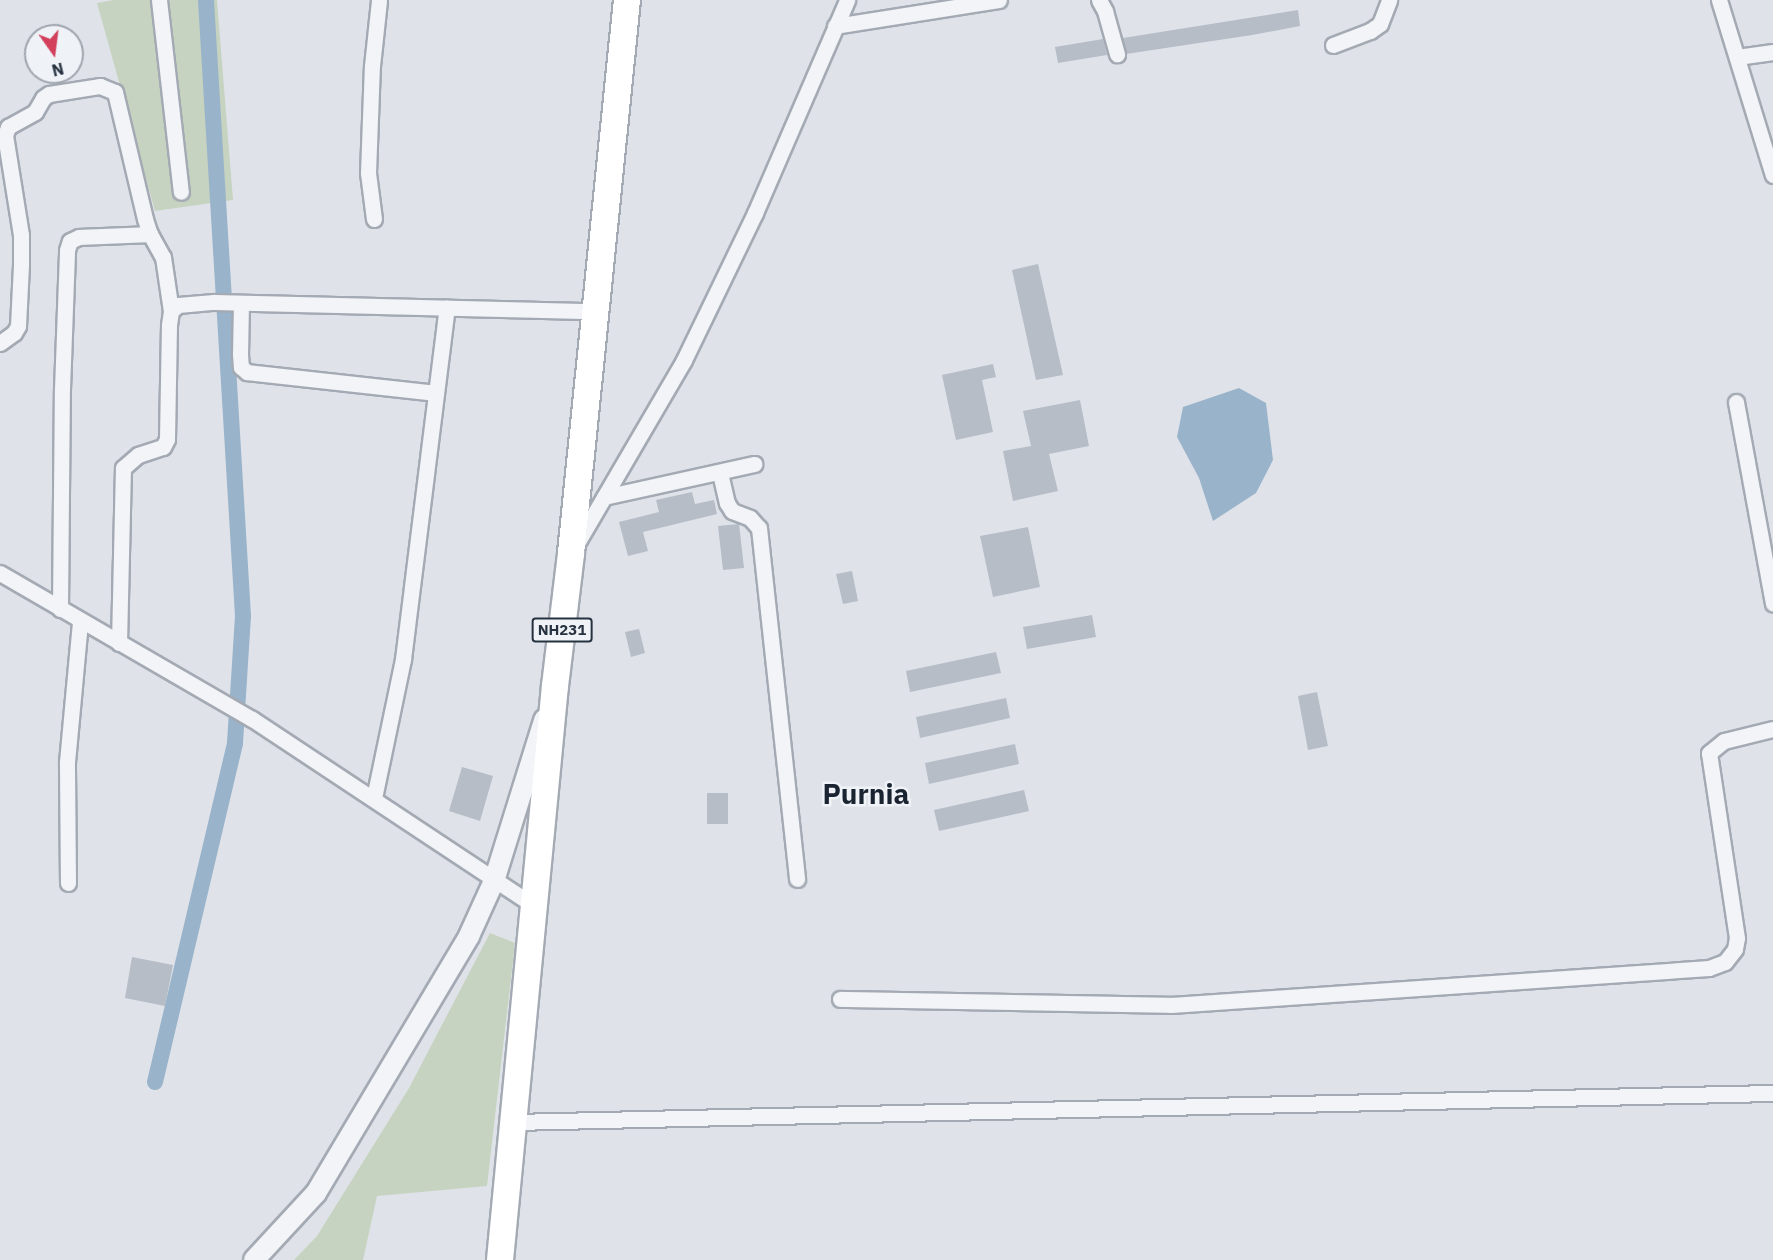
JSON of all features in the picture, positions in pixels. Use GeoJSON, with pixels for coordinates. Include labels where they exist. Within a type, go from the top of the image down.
{"type":"FeatureCollection","features":[{"type":"Feature","properties":{"kind":"highway","name":"NH231"},"geometry":{"type":"LineString","coordinates":[[500,1260],[555,686],[572,553],[594,311],[627,0]]}},
{"type":"Feature","properties":{"kind":"street"},"geometry":{"type":"LineString","coordinates":[[159,0],[181,192]]}},
{"type":"Feature","properties":{"kind":"street"},"geometry":{"type":"LineString","coordinates":[[374,219],[368,173],[372,66],[379,0]]}},
{"type":"Feature","properties":{"kind":"street"},"geometry":{"type":"LineString","coordinates":[[572,553],[684,360],[755,213],[847,0]]}},
{"type":"Feature","properties":{"kind":"street"},"geometry":{"type":"LineString","coordinates":[[835,26],[999,0]]}},
{"type":"Feature","properties":{"kind":"street"},"geometry":{"type":"LineString","coordinates":[[1099,0],[1105,11],[1117,54]]}},
{"type":"Feature","properties":{"kind":"street"},"geometry":{"type":"LineString","coordinates":[[1333,45],[1380,24],[1389,0]]}},
{"type":"Feature","properties":{"kind":"street"},"geometry":{"type":"LineString","coordinates":[[1719,0],[1773,175]]}},
{"type":"Feature","properties":{"kind":"street"},"geometry":{"type":"LineString","coordinates":[[1737,57],[1773,52]]}},
{"type":"Feature","properties":{"kind":"street"},"geometry":{"type":"LineString","coordinates":[[0,343],[14,333],[18,326],[21,265],[21,234],[4,128],[35,112],[43,98],[49,94],[100,86],[110,87],[115,92],[150,234],[163,257],[171,311],[167,439],[163,447],[138,455],[123,468],[119,643]]}},
{"type":"Feature","properties":{"kind":"street"},"geometry":{"type":"LineString","coordinates":[[60,609],[62,389],[67,250],[70,241],[79,237],[150,234]]}},
{"type":"Feature","properties":{"kind":"street"},"geometry":{"type":"LineString","coordinates":[[171,311],[178,305],[237,302],[594,311]]}},
{"type":"Feature","properties":{"kind":"street"},"geometry":{"type":"LineString","coordinates":[[237,302],[241,367],[247,372],[436,393]]}},
{"type":"Feature","properties":{"kind":"street"},"geometry":{"type":"LineString","coordinates":[[374,798],[403,659],[447,308]]}},
{"type":"Feature","properties":{"kind":"street"},"geometry":{"type":"LineString","coordinates":[[1736,402],[1766,529],[1773,604]]}},
{"type":"Feature","properties":{"kind":"street"},"geometry":{"type":"LineString","coordinates":[[604,497],[754,464]]}},
{"type":"Feature","properties":{"kind":"street"},"geometry":{"type":"LineString","coordinates":[[720,473],[727,503],[732,511],[750,518],[759,528],[797,879]]}},
{"type":"Feature","properties":{"kind":"street"},"geometry":{"type":"LineString","coordinates":[[0,573],[252,719],[534,906]]}},
{"type":"Feature","properties":{"kind":"street"},"geometry":{"type":"LineString","coordinates":[[68,883],[68,762],[80,621]]}},
{"type":"Feature","properties":{"kind":"street"},"geometry":{"type":"LineString","coordinates":[[254,1260],[316,1193],[469,936],[494,880],[555,686]]}},
{"type":"Feature","properties":{"kind":"street"},"geometry":{"type":"LineString","coordinates":[[840,999],[1171,1005],[1708,968],[1725,962],[1735,950],[1737,938],[1709,753],[1724,741],[1773,729]]}},
{"type":"Feature","properties":{"kind":"street"},"geometry":{"type":"LineString","coordinates":[[513,1122],[1773,1093]]}},
{"type":"Feature","properties":{"kind":"green space"},"geometry":{"type":"Polygon","coordinates":[[[114,0],[217,0],[233,200],[155,211],[97,3],[114,0]]]}},
{"type":"Feature","properties":{"kind":"green space"},"geometry":{"type":"Polygon","coordinates":[[[490,933],[515,943],[487,1186],[377,1196],[363,1260],[294,1260],[317,1236],[409,1088],[490,933]]]}},
{"type":"Feature","properties":{"kind":"water"},"geometry":{"type":"Polygon","coordinates":[[[1239,388],[1266,403],[1273,460],[1256,493],[1213,521],[1199,478],[1177,437],[1183,407],[1239,388]]]}},
{"type":"Feature","properties":{"kind":"building"},"geometry":{"type":"Polygon","coordinates":[[[1298,10],[1300,26],[1126,54],[1123,38],[1298,10]]]}},
{"type":"Feature","properties":{"kind":"building"},"geometry":{"type":"Polygon","coordinates":[[[1103,39],[1107,55],[1058,63],[1055,47],[1103,39]]]}},
{"type":"Feature","properties":{"kind":"building"},"geometry":{"type":"Polygon","coordinates":[[[1038,264],[1063,375],[1036,380],[1012,270],[1038,264]]]}},
{"type":"Feature","properties":{"kind":"building"},"geometry":{"type":"Polygon","coordinates":[[[993,364],[996,377],[982,380],[993,432],[956,440],[942,375],[993,364]]]}},
{"type":"Feature","properties":{"kind":"building"},"geometry":{"type":"Polygon","coordinates":[[[1080,400],[1089,446],[1049,454],[1058,491],[1013,501],[1003,451],[1031,446],[1023,411],[1080,400]]]}},
{"type":"Feature","properties":{"kind":"building"},"geometry":{"type":"Polygon","coordinates":[[[692,492],[695,504],[714,500],[717,514],[643,532],[648,551],[628,556],[619,522],[659,512],[656,500],[692,492]]]}},
{"type":"Feature","properties":{"kind":"building"},"geometry":{"type":"Polygon","coordinates":[[[739,524],[744,568],[723,570],[718,526],[739,524]]]}},
{"type":"Feature","properties":{"kind":"building"},"geometry":{"type":"Polygon","coordinates":[[[1028,527],[1040,587],[993,597],[980,536],[1028,527]]]}},
{"type":"Feature","properties":{"kind":"building"},"geometry":{"type":"Polygon","coordinates":[[[852,571],[858,601],[843,604],[836,574],[852,571]]]}},
{"type":"Feature","properties":{"kind":"building"},"geometry":{"type":"Polygon","coordinates":[[[1092,615],[1096,637],[1027,649],[1023,627],[1092,615]]]}},
{"type":"Feature","properties":{"kind":"building"},"geometry":{"type":"Polygon","coordinates":[[[639,629],[645,653],[631,657],[625,632],[639,629]]]}},
{"type":"Feature","properties":{"kind":"building"},"geometry":{"type":"Polygon","coordinates":[[[996,652],[1001,673],[910,692],[906,671],[996,652]]]}},
{"type":"Feature","properties":{"kind":"building"},"geometry":{"type":"Polygon","coordinates":[[[1317,692],[1328,746],[1308,750],[1298,696],[1317,692]]]}},
{"type":"Feature","properties":{"kind":"building"},"geometry":{"type":"Polygon","coordinates":[[[1006,698],[1010,718],[920,738],[916,717],[1006,698]]]}},
{"type":"Feature","properties":{"kind":"building"},"geometry":{"type":"Polygon","coordinates":[[[1015,744],[1019,764],[929,784],[925,763],[1015,744]]]}},
{"type":"Feature","properties":{"kind":"building"},"geometry":{"type":"Polygon","coordinates":[[[462,767],[493,776],[480,821],[449,811],[462,767]]]}},
{"type":"Feature","properties":{"kind":"building"},"geometry":{"type":"Polygon","coordinates":[[[1024,790],[1029,811],[939,831],[934,810],[1024,790]]]}},
{"type":"Feature","properties":{"kind":"building"},"geometry":{"type":"Polygon","coordinates":[[[707,793],[728,793],[728,824],[707,824],[707,793]]]}},
{"type":"Feature","properties":{"kind":"building"},"geometry":{"type":"Polygon","coordinates":[[[132,957],[173,965],[165,1006],[125,998],[132,957]]]}},
{"type":"Feature","properties":{"kind":"waterway"},"geometry":{"type":"LineString","coordinates":[[155,1082],[235,743],[243,616],[206,0]]}},
{"type":"Feature","properties":{"kind":"district","name":"Purnia"},"geometry":{"type":"Point","coordinates":[866,794]}}]}
